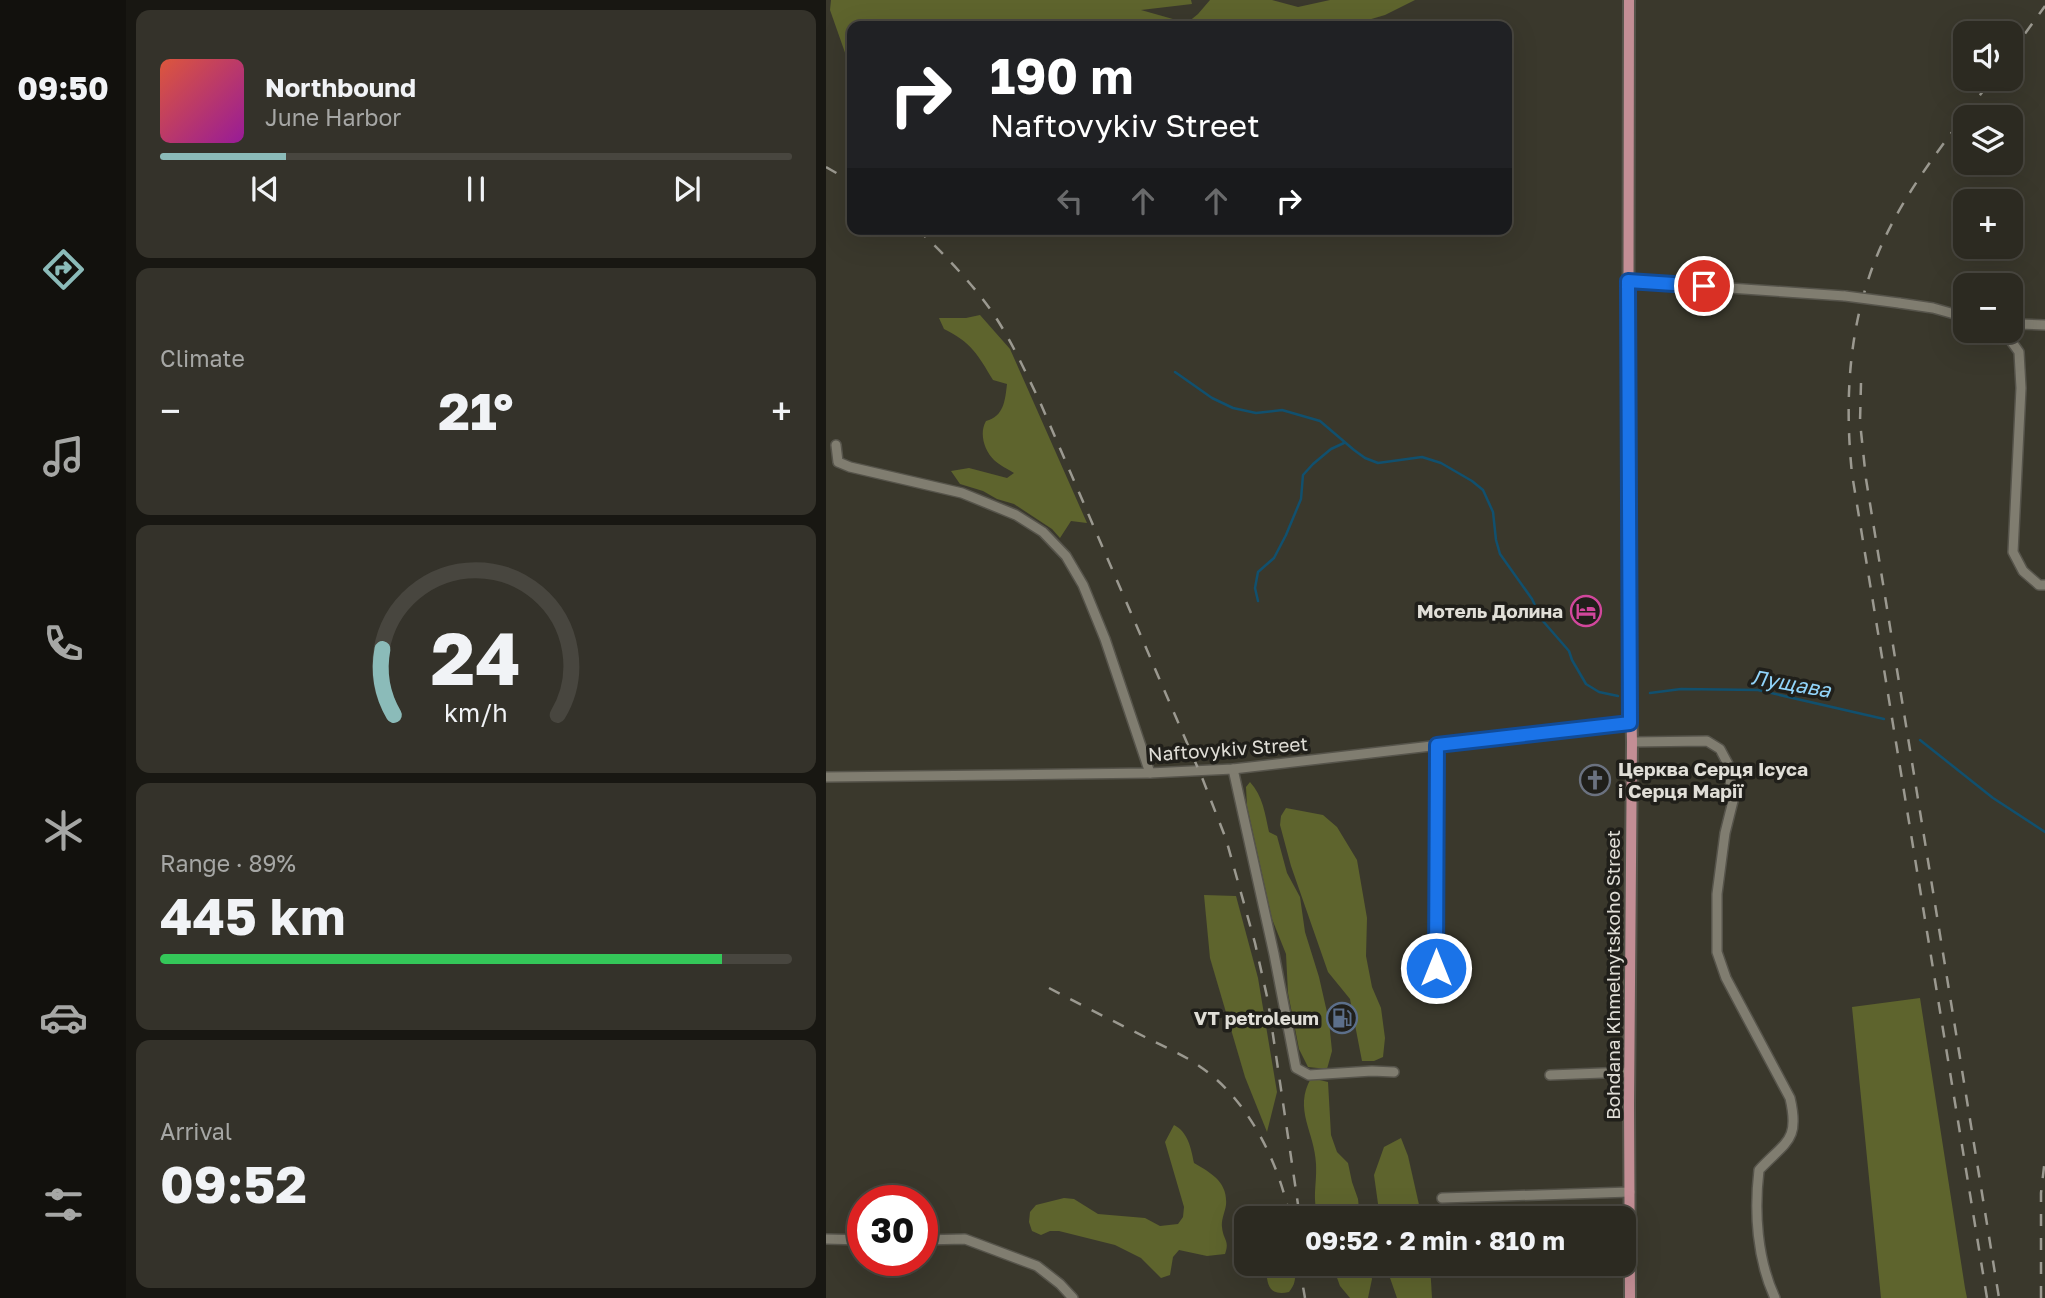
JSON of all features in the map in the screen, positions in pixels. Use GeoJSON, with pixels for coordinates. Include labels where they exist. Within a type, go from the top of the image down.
{"type":"FeatureCollection","features":[{"type":"Feature","properties":{"kind":"main road","name":"Bohdana Khmelnytskoho Street"},"geometry":{"type":"LineString","coordinates":[[1629,0],[1628,281],[1632,741],[1630,1298]]}},
{"type":"Feature","properties":{"kind":"street"},"geometry":{"type":"LineString","coordinates":[[1628,281],[1845,296],[1933,308],[1953,314]]}},
{"type":"Feature","properties":{"kind":"street"},"geometry":{"type":"LineString","coordinates":[[2023,324],[2045,325]]}},
{"type":"Feature","properties":{"kind":"street"},"geometry":{"type":"LineString","coordinates":[[2014,343],[2019,352],[2021,388],[2013,552],[2023,571],[2039,585],[2045,585]]}},
{"type":"Feature","properties":{"kind":"street"},"geometry":{"type":"LineString","coordinates":[[836,445],[838,462],[850,467],[986,501],[1043,532],[1066,556],[1083,585],[1114,662],[1150,773]]}},
{"type":"Feature","properties":{"kind":"street","name":"Naftovykiv Street"},"geometry":{"type":"LineString","coordinates":[[826,777],[1150,773],[1233,769],[1630,723]]}},
{"type":"Feature","properties":{"kind":"street"},"geometry":{"type":"LineString","coordinates":[[1632,741],[1707,741],[1720,748],[1728,764],[1733,801],[1725,833],[1717,894],[1717,952],[1726,978],[1790,1098],[1795,1119],[1786,1145],[1759,1170],[1756,1200],[1759,1245],[1775,1298]]}},
{"type":"Feature","properties":{"kind":"street"},"geometry":{"type":"LineString","coordinates":[[1436,968],[1437,745]]}},
{"type":"Feature","properties":{"kind":"street"},"geometry":{"type":"LineString","coordinates":[[1233,769],[1296,1068],[1309,1075],[1394,1072]]}},
{"type":"Feature","properties":{"kind":"street"},"geometry":{"type":"LineString","coordinates":[[1550,1075],[1629,1072]]}},
{"type":"Feature","properties":{"kind":"street"},"geometry":{"type":"LineString","coordinates":[[1442,1198],[1630,1192]]}},
{"type":"Feature","properties":{"kind":"street"},"geometry":{"type":"LineString","coordinates":[[826,1239],[847,1240]]}},
{"type":"Feature","properties":{"kind":"street"},"geometry":{"type":"LineString","coordinates":[[938,1240],[965,1239],[1037,1266],[1073,1298]]}},
{"type":"Feature","properties":{"kind":"green space"},"geometry":{"type":"Polygon","coordinates":[[[831,0],[1191,0],[1192,4],[1141,10],[1180,21],[847,21],[847,58],[830,10],[831,0]]]}},
{"type":"Feature","properties":{"kind":"green space"},"geometry":{"type":"Polygon","coordinates":[[[1210,0],[1272,0],[1298,7],[1330,0],[1415,0],[1368,20],[1189,21],[1210,0]]]}},
{"type":"Feature","properties":{"kind":"green space"},"geometry":{"type":"Polygon","coordinates":[[[980,315],[1010,349],[1087,523],[1071,521],[1060,538],[1052,529],[1014,504],[960,484],[951,471],[969,468],[1007,478],[1014,473],[990,456],[983,436],[986,421],[1000,412],[1007,384],[993,380],[973,350],[944,329],[939,318],[980,315]]]}},
{"type":"Feature","properties":{"kind":"green space"},"geometry":{"type":"Polygon","coordinates":[[[1250,782],[1261,799],[1269,832],[1277,836],[1287,873],[1300,897],[1305,932],[1329,1021],[1332,1051],[1327,1069],[1308,1067],[1299,1049],[1288,993],[1286,954],[1272,919],[1247,806],[1246,787],[1250,782]]]}},
{"type":"Feature","properties":{"kind":"green space"},"geometry":{"type":"Polygon","coordinates":[[[1286,808],[1323,815],[1337,827],[1357,860],[1367,918],[1366,956],[1372,987],[1381,1008],[1385,1038],[1383,1057],[1374,1061],[1362,1061],[1350,999],[1328,972],[1291,866],[1280,825],[1286,808]]]}},
{"type":"Feature","properties":{"kind":"green space"},"geometry":{"type":"Polygon","coordinates":[[[1204,895],[1236,896],[1258,978],[1277,1092],[1267,1132],[1245,1077],[1210,958],[1204,895]]]}},
{"type":"Feature","properties":{"kind":"green space"},"geometry":{"type":"Polygon","coordinates":[[[1920,998],[1967,1298],[1881,1298],[1852,1007],[1920,998]]]}},
{"type":"Feature","properties":{"kind":"green space"},"geometry":{"type":"Polygon","coordinates":[[[1311,1078],[1328,1082],[1331,1135],[1337,1152],[1348,1163],[1359,1206],[1316,1206],[1315,1152],[1304,1111],[1306,1090],[1311,1078]]]}},
{"type":"Feature","properties":{"kind":"green space"},"geometry":{"type":"Polygon","coordinates":[[[1174,1125],[1186,1136],[1194,1163],[1217,1179],[1224,1190],[1226,1205],[1222,1224],[1227,1243],[1225,1254],[1207,1256],[1179,1250],[1173,1257],[1170,1275],[1161,1278],[1141,1258],[1115,1245],[1059,1231],[1041,1235],[1032,1231],[1030,1212],[1036,1205],[1064,1198],[1074,1199],[1098,1214],[1145,1218],[1160,1226],[1178,1224],[1183,1217],[1184,1207],[1165,1142],[1174,1125]]]}},
{"type":"Feature","properties":{"kind":"green space"},"geometry":{"type":"Polygon","coordinates":[[[1401,1138],[1419,1206],[1378,1206],[1374,1175],[1384,1147],[1401,1138]]]}},
{"type":"Feature","properties":{"kind":"green space"},"geometry":{"type":"Polygon","coordinates":[[[1267,1276],[1295,1276],[1289,1292],[1276,1292],[1268,1282],[1267,1276]]]}},
{"type":"Feature","properties":{"kind":"green space"},"geometry":{"type":"Polygon","coordinates":[[[1336,1276],[1371,1276],[1368,1298],[1350,1298],[1340,1286],[1336,1276]]]}},
{"type":"Feature","properties":{"kind":"green space"},"geometry":{"type":"Polygon","coordinates":[[[1389,1276],[1431,1276],[1432,1298],[1397,1298],[1389,1276]]]}},
{"type":"Feature","properties":{"kind":"waterway","name":"Лущава"},"geometry":{"type":"LineString","coordinates":[[1175,372],[1212,398],[1233,408],[1256,413],[1282,410],[1320,421],[1365,458],[1378,463],[1422,457],[1441,463],[1472,481],[1483,490],[1493,512],[1500,554],[1532,599],[1542,620],[1569,651],[1586,684],[1599,692],[1618,696]]}},
{"type":"Feature","properties":{"kind":"waterway"},"geometry":{"type":"LineString","coordinates":[[1258,601],[1255,588],[1258,572],[1274,558],[1286,535],[1301,499],[1303,475],[1331,449],[1344,443]]}},
{"type":"Feature","properties":{"kind":"waterway","name":"Лущава"},"geometry":{"type":"LineString","coordinates":[[1650,693],[1681,689],[1758,690],[1884,719]]}},
{"type":"Feature","properties":{"kind":"waterway","name":"Лущава"},"geometry":{"type":"LineString","coordinates":[[1920,740],[1993,798],[2045,832]]}},
{"type":"Feature","properties":{"kind":"railway"},"geometry":{"type":"LineString","coordinates":[[2023,36],[2045,6]]}},
{"type":"Feature","properties":{"kind":"railway"},"geometry":{"type":"LineString","coordinates":[[1983,91],[1918,179],[1882,244],[1862,300],[1856,328],[1849,386],[1849,415],[1852,474],[1987,1298]]}},
{"type":"Feature","properties":{"kind":"railway"},"geometry":{"type":"LineString","coordinates":[[826,167],[847,179]]}},
{"type":"Feature","properties":{"kind":"railway"},"geometry":{"type":"LineString","coordinates":[[923,235],[981,297],[1020,362],[1040,402],[1226,839],[1268,1001],[1298,1206]]}},
{"type":"Feature","properties":{"kind":"railway"},"geometry":{"type":"LineString","coordinates":[[1861,383],[1860,422],[1866,479],[1999,1298]]}},
{"type":"Feature","properties":{"kind":"railway"},"geometry":{"type":"LineString","coordinates":[[1049,988],[1182,1055],[1219,1082],[1248,1115],[1270,1155],[1287,1206]]}},
{"type":"Feature","properties":{"kind":"railway"},"geometry":{"type":"LineString","coordinates":[[2041,1298],[2041,1193],[2045,1158]]}},
{"type":"Feature","properties":{"kind":"railway"},"geometry":{"type":"LineString","coordinates":[[1301,1276],[1305,1298]]}},
{"type":"Feature","properties":{"kind":"place","name":"Мотель Долина"},"geometry":{"type":"Point","coordinates":[1586,611]}},
{"type":"Feature","properties":{"kind":"place","name":"Церква Серця Ісуса і Серця Марії"},"geometry":{"type":"Point","coordinates":[1595,780]}},
{"type":"Feature","properties":{"kind":"place","name":"VT petroleum"},"geometry":{"type":"Point","coordinates":[1342,1018]}},
{"type":"Feature","properties":{"kind":"route"},"geometry":{"type":"LineString","coordinates":[[1436,968],[1437,745],[1630,723],[1628,281],[1704,286]]}}]}
